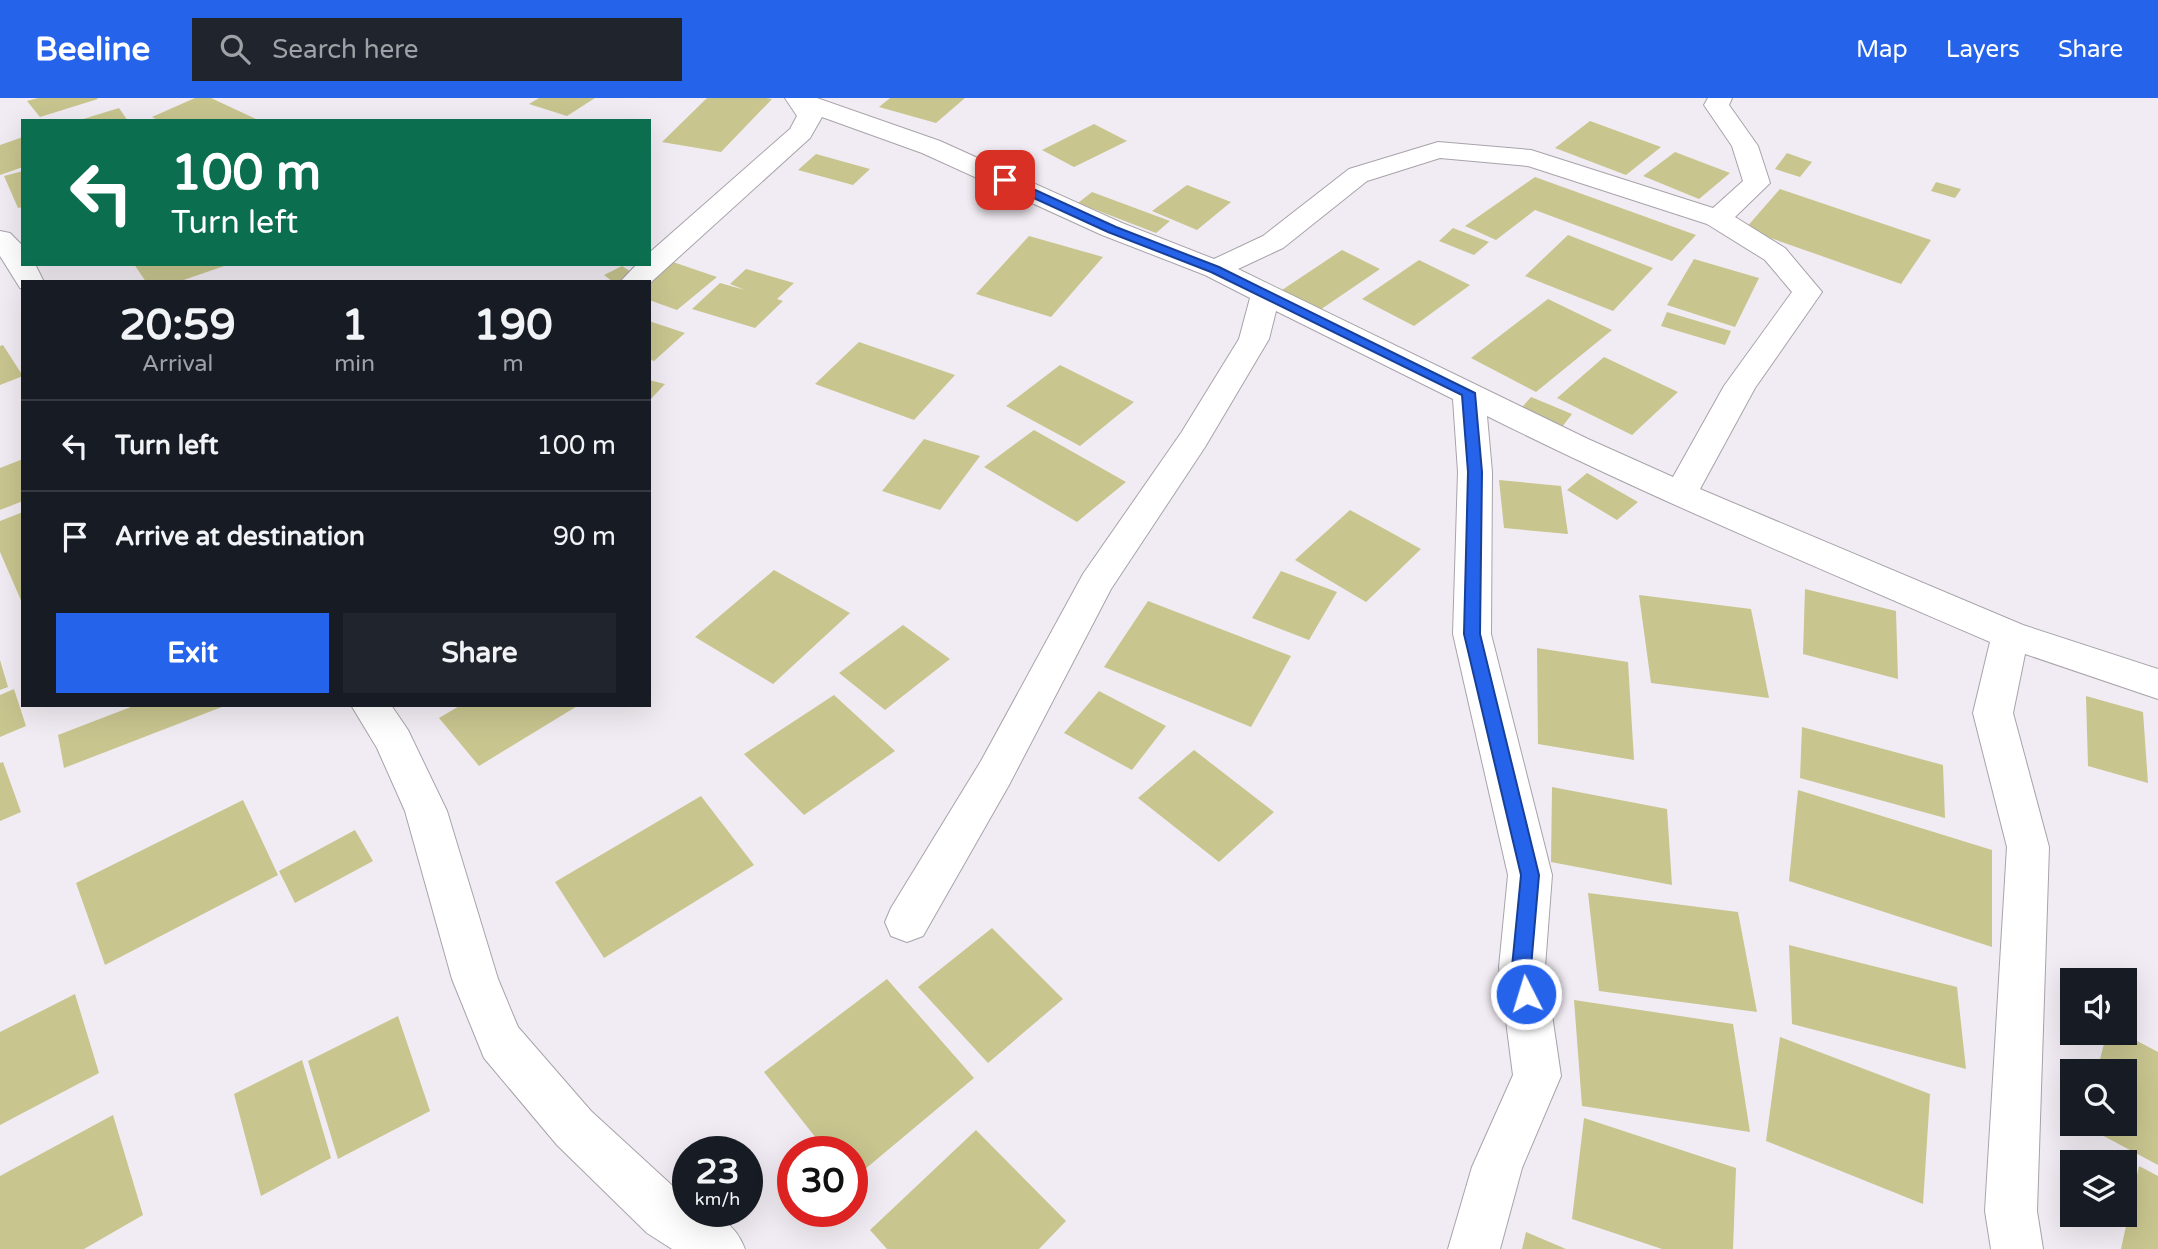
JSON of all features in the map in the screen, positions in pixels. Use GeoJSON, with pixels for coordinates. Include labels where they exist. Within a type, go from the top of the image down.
{"type":"FeatureCollection","features":[{"type":"Feature","properties":{"kind":"street"},"geometry":{"type":"LineString","coordinates":[[1717,218],[1757,183],[1745,146],[1716,105],[1720,98]]}},
{"type":"Feature","properties":{"kind":"street"},"geometry":{"type":"LineString","coordinates":[[798,99],[931,147],[1112,229],[1215,270],[1576,447],[2010,635],[2158,684]]}},
{"type":"Feature","properties":{"kind":"street"},"geometry":{"type":"LineString","coordinates":[[636,280],[801,133],[810,116],[798,99]]}},
{"type":"Feature","properties":{"kind":"street"},"geometry":{"type":"LineString","coordinates":[[1215,270],[1273,242],[1358,175],[1438,150],[1531,158],[1717,218],[1775,254],[1807,292],[1740,386],[1681,493]]}},
{"type":"Feature","properties":{"kind":"street"},"geometry":{"type":"LineString","coordinates":[[0,239],[21,265]]}},
{"type":"Feature","properties":{"kind":"street"},"geometry":{"type":"LineString","coordinates":[[907,922],[995,773],[1096,583],[1193,439],[1254,339],[1266,294]]}},
{"type":"Feature","properties":{"kind":"street"},"geometry":{"type":"LineString","coordinates":[[1469,393],[1475,472],[1472,634],[1530,875],[1522,967],[1537,1076],[1497,1167],[1474,1249]]}},
{"type":"Feature","properties":{"kind":"street"},"geometry":{"type":"LineString","coordinates":[[2010,635],[1993,713],[2028,847],[2011,1211],[2017,1249]]}},
{"type":"Feature","properties":{"kind":"street"},"geometry":{"type":"LineString","coordinates":[[371,707],[394,741],[426,811],[475,979],[501,1042],[574,1128],[665,1215],[719,1249]]}},
{"type":"Feature","properties":{"kind":"building"},"geometry":{"type":"Polygon","coordinates":[[[38,98],[98,99],[40,117],[27,101],[38,98]]]}},
{"type":"Feature","properties":{"kind":"building"},"geometry":{"type":"Polygon","coordinates":[[[195,98],[211,98],[256,119],[156,119],[152,117],[195,98]]]}},
{"type":"Feature","properties":{"kind":"building"},"geometry":{"type":"Polygon","coordinates":[[[539,98],[595,98],[567,116],[529,104],[539,98]]]}},
{"type":"Feature","properties":{"kind":"building"},"geometry":{"type":"Polygon","coordinates":[[[707,98],[772,99],[721,152],[662,142],[707,98]]]}},
{"type":"Feature","properties":{"kind":"building"},"geometry":{"type":"Polygon","coordinates":[[[890,98],[965,98],[936,123],[879,107],[890,98]]]}},
{"type":"Feature","properties":{"kind":"building"},"geometry":{"type":"Polygon","coordinates":[[[119,108],[127,119],[83,119],[119,108]]]}},
{"type":"Feature","properties":{"kind":"building"},"geometry":{"type":"Polygon","coordinates":[[[1590,121],[1661,147],[1626,175],[1555,148],[1590,121]]]}},
{"type":"Feature","properties":{"kind":"building"},"geometry":{"type":"Polygon","coordinates":[[[1094,124],[1127,141],[1074,167],[1042,150],[1094,124]]]}},
{"type":"Feature","properties":{"kind":"building"},"geometry":{"type":"Polygon","coordinates":[[[21,138],[21,168],[0,175],[0,145],[21,138]]]}},
{"type":"Feature","properties":{"kind":"building"},"geometry":{"type":"Polygon","coordinates":[[[1675,152],[1730,173],[1699,199],[1643,176],[1675,152]]]}},
{"type":"Feature","properties":{"kind":"building"},"geometry":{"type":"Polygon","coordinates":[[[1787,153],[1812,162],[1800,177],[1775,169],[1787,153]]]}},
{"type":"Feature","properties":{"kind":"building"},"geometry":{"type":"Polygon","coordinates":[[[816,154],[870,169],[853,185],[798,170],[816,154]]]}},
{"type":"Feature","properties":{"kind":"building"},"geometry":{"type":"Polygon","coordinates":[[[21,172],[21,207],[18,208],[4,176],[21,172]]]}},
{"type":"Feature","properties":{"kind":"building"},"geometry":{"type":"Polygon","coordinates":[[[1535,177],[1696,235],[1672,261],[1535,210],[1496,240],[1465,226],[1535,177]]]}},
{"type":"Feature","properties":{"kind":"building"},"geometry":{"type":"Polygon","coordinates":[[[1936,182],[1961,189],[1955,198],[1931,191],[1936,182]]]}},
{"type":"Feature","properties":{"kind":"building"},"geometry":{"type":"Polygon","coordinates":[[[1187,185],[1231,202],[1197,230],[1152,211],[1187,185]]]}},
{"type":"Feature","properties":{"kind":"building"},"geometry":{"type":"Polygon","coordinates":[[[1780,189],[1931,240],[1901,284],[1745,229],[1780,189]]]}},
{"type":"Feature","properties":{"kind":"building"},"geometry":{"type":"Polygon","coordinates":[[[1092,192],[1170,221],[1156,233],[1078,203],[1092,192]]]}},
{"type":"Feature","properties":{"kind":"building"},"geometry":{"type":"Polygon","coordinates":[[[1453,228],[1489,242],[1474,255],[1439,241],[1453,228]]]}},
{"type":"Feature","properties":{"kind":"building"},"geometry":{"type":"Polygon","coordinates":[[[1568,235],[1653,268],[1613,311],[1525,276],[1568,235]]]}},
{"type":"Feature","properties":{"kind":"building"},"geometry":{"type":"Polygon","coordinates":[[[1029,236],[1103,257],[1051,317],[976,294],[1029,236]]]}},
{"type":"Feature","properties":{"kind":"building"},"geometry":{"type":"Polygon","coordinates":[[[1342,250],[1380,269],[1317,312],[1279,292],[1342,250]]]}},
{"type":"Feature","properties":{"kind":"building"},"geometry":{"type":"Polygon","coordinates":[[[1694,259],[1759,278],[1735,327],[1667,305],[1694,259]]]}},
{"type":"Feature","properties":{"kind":"building"},"geometry":{"type":"Polygon","coordinates":[[[1419,260],[1470,285],[1414,326],[1362,299],[1419,260]]]}},
{"type":"Feature","properties":{"kind":"building"},"geometry":{"type":"Polygon","coordinates":[[[670,261],[717,277],[677,310],[651,301],[651,280],[670,261]]]}},
{"type":"Feature","properties":{"kind":"building"},"geometry":{"type":"Polygon","coordinates":[[[135,266],[224,266],[184,280],[145,280],[135,266]]]}},
{"type":"Feature","properties":{"kind":"building"},"geometry":{"type":"Polygon","coordinates":[[[622,266],[636,275],[627,280],[610,280],[604,275],[622,266]]]}},
{"type":"Feature","properties":{"kind":"building"},"geometry":{"type":"Polygon","coordinates":[[[746,269],[794,283],[777,299],[783,301],[755,328],[692,309],[720,283],[745,290],[730,284],[746,269]]]}},
{"type":"Feature","properties":{"kind":"building"},"geometry":{"type":"Polygon","coordinates":[[[1548,299],[1612,330],[1536,392],[1471,358],[1548,299]]]}},
{"type":"Feature","properties":{"kind":"building"},"geometry":{"type":"Polygon","coordinates":[[[1667,312],[1731,331],[1725,345],[1661,326],[1667,312]]]}},
{"type":"Feature","properties":{"kind":"building"},"geometry":{"type":"Polygon","coordinates":[[[651,322],[685,333],[654,361],[651,360],[651,322]]]}},
{"type":"Feature","properties":{"kind":"building"},"geometry":{"type":"Polygon","coordinates":[[[859,342],[955,375],[914,420],[815,384],[859,342]]]}},
{"type":"Feature","properties":{"kind":"building"},"geometry":{"type":"Polygon","coordinates":[[[3,345],[21,377],[0,385],[0,346],[3,345]]]}},
{"type":"Feature","properties":{"kind":"building"},"geometry":{"type":"Polygon","coordinates":[[[1604,357],[1678,392],[1632,435],[1557,398],[1604,357]]]}},
{"type":"Feature","properties":{"kind":"building"},"geometry":{"type":"Polygon","coordinates":[[[1060,365],[1134,402],[1080,446],[1006,406],[1060,365]]]}},
{"type":"Feature","properties":{"kind":"building"},"geometry":{"type":"Polygon","coordinates":[[[651,380],[665,384],[651,399],[651,380]]]}},
{"type":"Feature","properties":{"kind":"building"},"geometry":{"type":"Polygon","coordinates":[[[1531,397],[1572,414],[1559,431],[1517,413],[1531,397]]]}},
{"type":"Feature","properties":{"kind":"building"},"geometry":{"type":"Polygon","coordinates":[[[1034,430],[1126,482],[1077,522],[984,467],[1034,430]]]}},
{"type":"Feature","properties":{"kind":"building"},"geometry":{"type":"Polygon","coordinates":[[[924,439],[980,456],[940,510],[882,491],[924,439]]]}},
{"type":"Feature","properties":{"kind":"building"},"geometry":{"type":"Polygon","coordinates":[[[21,460],[21,502],[0,510],[0,468],[21,460]]]}},
{"type":"Feature","properties":{"kind":"building"},"geometry":{"type":"Polygon","coordinates":[[[1587,473],[1638,502],[1617,520],[1567,490],[1587,473]]]}},
{"type":"Feature","properties":{"kind":"building"},"geometry":{"type":"Polygon","coordinates":[[[1499,480],[1561,486],[1568,534],[1504,528],[1499,480]]]}},
{"type":"Feature","properties":{"kind":"building"},"geometry":{"type":"Polygon","coordinates":[[[1350,510],[1421,549],[1366,602],[1295,560],[1350,510]]]}},
{"type":"Feature","properties":{"kind":"building"},"geometry":{"type":"Polygon","coordinates":[[[21,513],[21,600],[0,552],[0,521],[21,513]]]}},
{"type":"Feature","properties":{"kind":"building"},"geometry":{"type":"Polygon","coordinates":[[[774,570],[850,613],[773,684],[695,637],[774,570]]]}},
{"type":"Feature","properties":{"kind":"building"},"geometry":{"type":"Polygon","coordinates":[[[1281,571],[1337,592],[1309,640],[1252,618],[1281,571]]]}},
{"type":"Feature","properties":{"kind":"building"},"geometry":{"type":"Polygon","coordinates":[[[1805,589],[1896,611],[1898,679],[1803,654],[1805,589]]]}},
{"type":"Feature","properties":{"kind":"building"},"geometry":{"type":"Polygon","coordinates":[[[1639,595],[1751,609],[1769,698],[1651,683],[1639,595]]]}},
{"type":"Feature","properties":{"kind":"building"},"geometry":{"type":"Polygon","coordinates":[[[1148,601],[1291,656],[1251,727],[1104,667],[1148,601]]]}},
{"type":"Feature","properties":{"kind":"building"},"geometry":{"type":"Polygon","coordinates":[[[903,625],[950,659],[885,710],[839,673],[903,625]]]}},
{"type":"Feature","properties":{"kind":"building"},"geometry":{"type":"Polygon","coordinates":[[[1537,648],[1628,662],[1634,760],[1538,744],[1537,648]]]}},
{"type":"Feature","properties":{"kind":"building"},"geometry":{"type":"Polygon","coordinates":[[[0,660],[8,687],[0,690],[0,660]]]}},
{"type":"Feature","properties":{"kind":"building"},"geometry":{"type":"Polygon","coordinates":[[[14,689],[26,726],[0,737],[0,695],[14,689]]]}},
{"type":"Feature","properties":{"kind":"building"},"geometry":{"type":"Polygon","coordinates":[[[1099,691],[1166,726],[1132,770],[1064,733],[1099,691]]]}},
{"type":"Feature","properties":{"kind":"building"},"geometry":{"type":"Polygon","coordinates":[[[834,695],[895,751],[804,815],[744,754],[834,695]]]}},
{"type":"Feature","properties":{"kind":"building"},"geometry":{"type":"Polygon","coordinates":[[[2086,696],[2143,712],[2148,783],[2088,766],[2086,696]]]}},
{"type":"Feature","properties":{"kind":"building"},"geometry":{"type":"Polygon","coordinates":[[[131,707],[222,707],[64,768],[58,735],[131,707]]]}},
{"type":"Feature","properties":{"kind":"building"},"geometry":{"type":"Polygon","coordinates":[[[458,707],[576,707],[479,766],[439,718],[458,707]]]}},
{"type":"Feature","properties":{"kind":"building"},"geometry":{"type":"Polygon","coordinates":[[[1802,727],[1943,765],[1945,818],[1800,778],[1802,727]]]}},
{"type":"Feature","properties":{"kind":"building"},"geometry":{"type":"Polygon","coordinates":[[[1194,750],[1274,812],[1219,862],[1138,798],[1194,750]]]}},
{"type":"Feature","properties":{"kind":"building"},"geometry":{"type":"Polygon","coordinates":[[[3,762],[21,812],[0,821],[0,763],[3,762]]]}},
{"type":"Feature","properties":{"kind":"building"},"geometry":{"type":"Polygon","coordinates":[[[1552,787],[1667,809],[1672,885],[1551,862],[1552,787]]]}},
{"type":"Feature","properties":{"kind":"building"},"geometry":{"type":"Polygon","coordinates":[[[1798,790],[1992,850],[1992,947],[1789,881],[1798,790]]]}},
{"type":"Feature","properties":{"kind":"building"},"geometry":{"type":"Polygon","coordinates":[[[701,796],[754,865],[604,958],[555,882],[701,796]]]}},
{"type":"Feature","properties":{"kind":"building"},"geometry":{"type":"Polygon","coordinates":[[[243,800],[278,875],[105,965],[76,883],[243,800]]]}},
{"type":"Feature","properties":{"kind":"building"},"geometry":{"type":"Polygon","coordinates":[[[355,830],[373,861],[295,903],[279,871],[355,830]]]}},
{"type":"Feature","properties":{"kind":"building"},"geometry":{"type":"Polygon","coordinates":[[[1588,893],[1738,912],[1757,1012],[1599,991],[1588,893]]]}},
{"type":"Feature","properties":{"kind":"building"},"geometry":{"type":"Polygon","coordinates":[[[992,928],[1063,999],[988,1063],[918,987],[992,928]]]}},
{"type":"Feature","properties":{"kind":"building"},"geometry":{"type":"Polygon","coordinates":[[[1789,945],[1957,987],[1966,1069],[1792,1024],[1789,945]]]}},
{"type":"Feature","properties":{"kind":"building"},"geometry":{"type":"Polygon","coordinates":[[[887,979],[974,1078],[868,1167],[868,1136],[814,1136],[764,1072],[887,979]]]}},
{"type":"Feature","properties":{"kind":"building"},"geometry":{"type":"Polygon","coordinates":[[[75,994],[99,1073],[0,1125],[0,1032],[75,994]]]}},
{"type":"Feature","properties":{"kind":"building"},"geometry":{"type":"Polygon","coordinates":[[[1574,1000],[1733,1024],[1750,1132],[1582,1106],[1574,1000]]]}},
{"type":"Feature","properties":{"kind":"building"},"geometry":{"type":"Polygon","coordinates":[[[398,1016],[430,1111],[338,1159],[308,1061],[398,1016]]]}},
{"type":"Feature","properties":{"kind":"building"},"geometry":{"type":"Polygon","coordinates":[[[1780,1037],[1930,1094],[1923,1204],[1766,1141],[1780,1037]]]}},
{"type":"Feature","properties":{"kind":"building"},"geometry":{"type":"Polygon","coordinates":[[[2137,1041],[2158,1052],[2158,1165],[2137,1154],[2137,1150],[2130,1150],[2104,1136],[2137,1136],[2137,1059],[2100,1059],[2104,1045],[2137,1045],[2137,1041]]]}},
{"type":"Feature","properties":{"kind":"building"},"geometry":{"type":"Polygon","coordinates":[[[302,1060],[331,1158],[261,1196],[234,1094],[302,1060]]]}},
{"type":"Feature","properties":{"kind":"building"},"geometry":{"type":"Polygon","coordinates":[[[113,1115],[143,1215],[84,1249],[0,1249],[0,1176],[113,1115]]]}},
{"type":"Feature","properties":{"kind":"building"},"geometry":{"type":"Polygon","coordinates":[[[1584,1118],[1736,1168],[1733,1249],[1662,1249],[1572,1219],[1584,1118]]]}},
{"type":"Feature","properties":{"kind":"building"},"geometry":{"type":"Polygon","coordinates":[[[976,1130],[1066,1221],[1039,1249],[887,1249],[870,1230],[976,1130]]]}},
{"type":"Feature","properties":{"kind":"building"},"geometry":{"type":"Polygon","coordinates":[[[2139,1166],[2158,1176],[2158,1249],[2121,1249],[2126,1227],[2137,1227],[2139,1166]]]}},
{"type":"Feature","properties":{"kind":"building"},"geometry":{"type":"Polygon","coordinates":[[[1526,1232],[1566,1249],[1522,1249],[1526,1232]]]}},
{"type":"Feature","properties":{"kind":"route"},"geometry":{"type":"LineString","coordinates":[[1005,180],[1112,229],[1215,270],[1469,393],[1475,472],[1472,634],[1530,875],[1522,967],[1526,994]]}}]}
